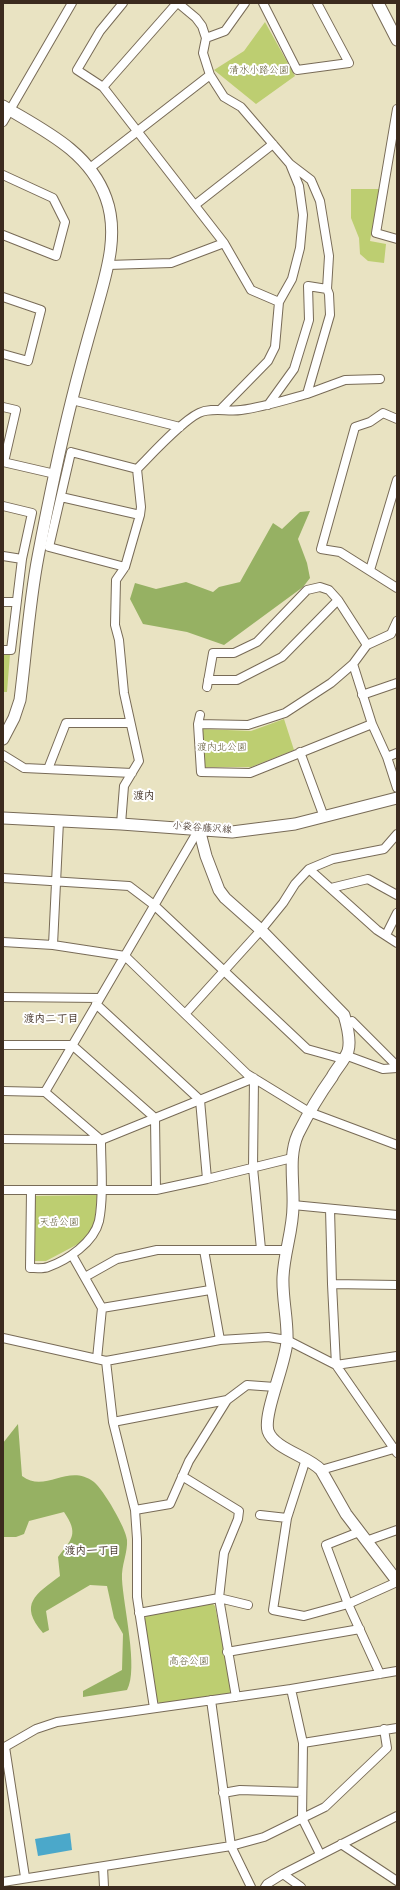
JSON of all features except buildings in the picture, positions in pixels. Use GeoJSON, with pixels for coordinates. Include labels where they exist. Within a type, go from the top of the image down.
{"type":"FeatureCollection","features":[{"type":"Feature","properties":{"kind":"street"},"geometry":{"type":"LineString","coordinates":[[3,122],[6,108],[72,3]]}},
{"type":"Feature","properties":{"kind":"street"},"geometry":{"type":"LineString","coordinates":[[123,3],[100,31],[77,70],[103,87],[138,131],[224,243],[250,290],[279,302]]}},
{"type":"Feature","properties":{"kind":"street"},"geometry":{"type":"LineString","coordinates":[[103,87],[178,3],[196,18],[202,26],[206,38],[203,53],[210,76],[224,97],[241,107],[290,164],[311,180],[320,201],[329,256],[327,289],[329,294],[330,315],[307,394]]}},
{"type":"Feature","properties":{"kind":"street"},"geometry":{"type":"LineString","coordinates":[[206,38],[225,31],[245,3]]}},
{"type":"Feature","properties":{"kind":"street"},"geometry":{"type":"LineString","coordinates":[[263,3],[297,70],[348,63],[318,3]]}},
{"type":"Feature","properties":{"kind":"street"},"geometry":{"type":"LineString","coordinates":[[378,3],[397,40]]}},
{"type":"Feature","properties":{"kind":"street"},"geometry":{"type":"LineString","coordinates":[[90,168],[210,76]]}},
{"type":"Feature","properties":{"kind":"street"},"geometry":{"type":"LineString","coordinates":[[3,739],[14,718],[20,700],[37,559],[72,400],[108,266],[112,239],[111,216],[107,199],[90,168],[66,145],[6,108]]}},
{"type":"Feature","properties":{"kind":"street"},"geometry":{"type":"LineString","coordinates":[[397,109],[396,123],[376,233],[397,239]]}},
{"type":"Feature","properties":{"kind":"street"},"geometry":{"type":"LineString","coordinates":[[195,205],[273,144]]}},
{"type":"Feature","properties":{"kind":"street"},"geometry":{"type":"LineString","coordinates":[[220,410],[268,361],[275,347],[279,302],[292,279],[300,248],[303,215],[299,186],[290,164]]}},
{"type":"Feature","properties":{"kind":"street"},"geometry":{"type":"LineString","coordinates":[[3,175],[53,198],[65,222],[56,256],[3,235]]}},
{"type":"Feature","properties":{"kind":"street"},"geometry":{"type":"LineString","coordinates":[[108,266],[171,264],[224,243]]}},
{"type":"Feature","properties":{"kind":"street"},"geometry":{"type":"LineString","coordinates":[[268,405],[294,369],[309,320],[308,286],[327,289]]}},
{"type":"Feature","properties":{"kind":"street"},"geometry":{"type":"LineString","coordinates":[[3,297],[41,310],[28,361],[3,354]]}},
{"type":"Feature","properties":{"kind":"street"},"geometry":{"type":"LineString","coordinates":[[137,469],[199,412],[240,410],[268,405],[307,394],[345,380],[380,379]]}},
{"type":"Feature","properties":{"kind":"street"},"geometry":{"type":"LineString","coordinates":[[72,400],[180,428]]}},
{"type":"Feature","properties":{"kind":"street"},"geometry":{"type":"LineString","coordinates":[[3,407],[16,410],[4,462],[55,474]]}},
{"type":"Feature","properties":{"kind":"street"},"geometry":{"type":"LineString","coordinates":[[397,419],[383,413],[370,422],[355,427],[321,549],[340,552],[397,588]]}},
{"type":"Feature","properties":{"kind":"street"},"geometry":{"type":"LineString","coordinates":[[126,567],[49,547],[71,452],[137,469]]}},
{"type":"Feature","properties":{"kind":"street"},"geometry":{"type":"LineString","coordinates":[[121,824],[124,786],[138,761],[124,693],[119,640],[115,624],[116,580],[126,567],[140,515],[141,507],[137,469]]}},
{"type":"Feature","properties":{"kind":"street"},"geometry":{"type":"LineString","coordinates":[[370,570],[397,480]]}},
{"type":"Feature","properties":{"kind":"street"},"geometry":{"type":"LineString","coordinates":[[61,497],[140,515]]}},
{"type":"Feature","properties":{"kind":"street"},"geometry":{"type":"LineString","coordinates":[[3,506],[32,513],[15,602],[11,650],[3,650]]}},
{"type":"Feature","properties":{"kind":"street"},"geometry":{"type":"LineString","coordinates":[[3,556],[22,559]]}},
{"type":"Feature","properties":{"kind":"street"},"geometry":{"type":"LineString","coordinates":[[338,600],[282,657],[238,680],[207,683],[213,653],[234,653],[257,642],[308,590],[320,587],[329,590],[338,600],[367,645]]}},
{"type":"Feature","properties":{"kind":"street"},"geometry":{"type":"LineString","coordinates":[[3,602],[15,602]]}},
{"type":"Feature","properties":{"kind":"street"},"geometry":{"type":"LineString","coordinates":[[198,724],[248,725],[284,713],[331,683],[353,664],[367,645],[391,634],[397,621]]}},
{"type":"Feature","properties":{"kind":"street"},"geometry":{"type":"LineString","coordinates":[[353,664],[372,724],[387,757],[397,788]]}},
{"type":"Feature","properties":{"kind":"street"},"geometry":{"type":"LineString","coordinates":[[362,695],[397,683]]}},
{"type":"Feature","properties":{"kind":"street"},"geometry":{"type":"LineString","coordinates":[[200,715],[198,724],[201,772],[250,773],[372,724]]}},
{"type":"Feature","properties":{"kind":"street"},"geometry":{"type":"LineString","coordinates":[[48,769],[66,723],[130,723]]}},
{"type":"Feature","properties":{"kind":"street"},"geometry":{"type":"LineString","coordinates":[[300,752],[324,817]]}},
{"type":"Feature","properties":{"kind":"street"},"geometry":{"type":"LineString","coordinates":[[387,757],[397,753]]}},
{"type":"Feature","properties":{"kind":"street"},"geometry":{"type":"LineString","coordinates":[[3,755],[24,768],[132,773]]}},
{"type":"Feature","properties":{"kind":"street","name":"小袋谷藤沢線"},"geometry":{"type":"LineString","coordinates":[[3,818],[59,820],[232,832],[263,829],[324,817],[397,798]]}},
{"type":"Feature","properties":{"kind":"street"},"geometry":{"type":"LineString","coordinates":[[53,944],[59,820]]}},
{"type":"Feature","properties":{"kind":"street"},"geometry":{"type":"LineString","coordinates":[[45,1092],[199,829]]}},
{"type":"Feature","properties":{"kind":"street"},"geometry":{"type":"LineString","coordinates":[[199,829],[206,856],[219,890],[225,898],[261,930],[344,1015],[346,1023],[348,1051],[309,1112],[297,1136],[292,1158],[293,1205],[283,1278],[287,1340],[283,1365],[275,1387],[267,1426],[269,1433],[282,1446],[306,1459],[315,1464],[346,1514],[397,1581],[348,1604],[304,1616],[273,1610],[287,1518],[306,1459]]}},
{"type":"Feature","properties":{"kind":"street"},"geometry":{"type":"LineString","coordinates":[[185,1014],[261,930],[283,904],[295,884],[310,869],[333,859],[384,849],[397,834]]}},
{"type":"Feature","properties":{"kind":"street"},"geometry":{"type":"LineString","coordinates":[[310,869],[386,936],[397,943]]}},
{"type":"Feature","properties":{"kind":"street"},"geometry":{"type":"LineString","coordinates":[[3,878],[129,886],[154,905],[308,1049],[344,1057],[383,1069],[397,1067]]}},
{"type":"Feature","properties":{"kind":"street"},"geometry":{"type":"LineString","coordinates":[[331,888],[368,879],[397,896]]}},
{"type":"Feature","properties":{"kind":"street"},"geometry":{"type":"LineString","coordinates":[[386,936],[397,913]]}},
{"type":"Feature","properties":{"kind":"street"},"geometry":{"type":"LineString","coordinates":[[3,942],[53,944],[125,956],[247,1074],[309,1112],[397,1145]]}},
{"type":"Feature","properties":{"kind":"street"},"geometry":{"type":"LineString","coordinates":[[3,997],[98,1001],[200,1100],[207,1179]]}},
{"type":"Feature","properties":{"kind":"street"},"geometry":{"type":"LineString","coordinates":[[346,1023],[352,1021],[397,1067]]}},
{"type":"Feature","properties":{"kind":"street"},"geometry":{"type":"LineString","coordinates":[[3,1045],[72,1045],[155,1118],[156,1190]]}},
{"type":"Feature","properties":{"kind":"street"},"geometry":{"type":"LineString","coordinates":[[3,1139],[100,1140],[254,1078]]}},
{"type":"Feature","properties":{"kind":"street"},"geometry":{"type":"LineString","coordinates":[[254,1078],[253,1168],[261,1249]]}},
{"type":"Feature","properties":{"kind":"street"},"geometry":{"type":"LineString","coordinates":[[3,1091],[45,1092],[100,1140],[101,1191],[99,1221],[92,1236],[72,1255],[47,1267],[30,1268],[30,1191]]}},
{"type":"Feature","properties":{"kind":"street"},"geometry":{"type":"LineString","coordinates":[[3,1190],[156,1190],[292,1158]]}},
{"type":"Feature","properties":{"kind":"street"},"geometry":{"type":"LineString","coordinates":[[293,1205],[397,1215]]}},
{"type":"Feature","properties":{"kind":"street"},"geometry":{"type":"LineString","coordinates":[[330,1209],[336,1364]]}},
{"type":"Feature","properties":{"kind":"street"},"geometry":{"type":"LineString","coordinates":[[85,1277],[117,1259],[157,1250],[287,1250]]}},
{"type":"Feature","properties":{"kind":"street"},"geometry":{"type":"LineString","coordinates":[[204,1250],[220,1340]]}},
{"type":"Feature","properties":{"kind":"street"},"geometry":{"type":"LineString","coordinates":[[72,1255],[102,1308],[98,1359]]}},
{"type":"Feature","properties":{"kind":"street"},"geometry":{"type":"LineString","coordinates":[[332,1284],[397,1285]]}},
{"type":"Feature","properties":{"kind":"street"},"geometry":{"type":"LineString","coordinates":[[102,1308],[210,1290]]}},
{"type":"Feature","properties":{"kind":"street"},"geometry":{"type":"LineString","coordinates":[[3,1338],[106,1360],[220,1340],[268,1337],[287,1340],[336,1364],[396,1450],[320,1470]]}},
{"type":"Feature","properties":{"kind":"street"},"geometry":{"type":"LineString","coordinates":[[336,1364],[397,1356]]}},
{"type":"Feature","properties":{"kind":"street"},"geometry":{"type":"LineString","coordinates":[[106,1360],[113,1422],[134,1510],[137,1539],[136,1597],[154,1708]]}},
{"type":"Feature","properties":{"kind":"street"},"geometry":{"type":"LineString","coordinates":[[134,1510],[170,1504],[189,1460],[227,1400],[247,1385],[275,1387]]}},
{"type":"Feature","properties":{"kind":"street"},"geometry":{"type":"LineString","coordinates":[[113,1422],[227,1400]]}},
{"type":"Feature","properties":{"kind":"street"},"geometry":{"type":"LineString","coordinates":[[182,1476],[239,1511],[238,1519],[224,1553],[219,1598],[236,1697]]}},
{"type":"Feature","properties":{"kind":"street"},"geometry":{"type":"LineString","coordinates":[[260,1515],[287,1518]]}},
{"type":"Feature","properties":{"kind":"street"},"geometry":{"type":"LineString","coordinates":[[366,1541],[397,1530]]}},
{"type":"Feature","properties":{"kind":"street"},"geometry":{"type":"LineString","coordinates":[[359,1532],[326,1545],[348,1604],[380,1674]]}},
{"type":"Feature","properties":{"kind":"street"},"geometry":{"type":"LineString","coordinates":[[139,1613],[219,1598],[248,1605]]}},
{"type":"Feature","properties":{"kind":"street"},"geometry":{"type":"LineString","coordinates":[[228,1652],[360,1629]]}},
{"type":"Feature","properties":{"kind":"street"},"geometry":{"type":"LineString","coordinates":[[26,1877],[4,1747],[36,1729],[57,1722],[291,1689],[380,1674],[397,1674]]}},
{"type":"Feature","properties":{"kind":"street"},"geometry":{"type":"LineString","coordinates":[[291,1689],[303,1743],[302,1818],[320,1854]]}},
{"type":"Feature","properties":{"kind":"street"},"geometry":{"type":"LineString","coordinates":[[211,1700],[231,1846],[251,1887]]}},
{"type":"Feature","properties":{"kind":"street"},"geometry":{"type":"LineString","coordinates":[[303,1743],[397,1728]]}},
{"type":"Feature","properties":{"kind":"street"},"geometry":{"type":"LineString","coordinates":[[3,1882],[26,1877],[103,1867],[231,1846],[264,1837],[325,1807],[387,1748],[384,1729]]}},
{"type":"Feature","properties":{"kind":"street"},"geometry":{"type":"LineString","coordinates":[[223,1793],[240,1790],[302,1792]]}},
{"type":"Feature","properties":{"kind":"street"},"geometry":{"type":"LineString","coordinates":[[265,1887],[283,1874],[320,1854],[397,1816]]}},
{"type":"Feature","properties":{"kind":"street"},"geometry":{"type":"LineString","coordinates":[[341,1844],[397,1881]]}},
{"type":"Feature","properties":{"kind":"street"},"geometry":{"type":"LineString","coordinates":[[103,1867],[104,1887]]}},
{"type":"Feature","properties":{"kind":"street"},"geometry":{"type":"LineString","coordinates":[[283,1874],[301,1887]]}},
{"type":"Feature","properties":{"kind":"green space","name":"清水小路公園"},"geometry":{"type":"Polygon","coordinates":[[[265,22],[295,76],[256,104],[214,70],[244,51],[265,22]]]}},
{"type":"Feature","properties":{"kind":"green space"},"geometry":{"type":"Polygon","coordinates":[[[351,189],[379,189],[370,241],[386,244],[384,263],[368,261],[360,254],[359,238],[351,218],[351,189]]]}},
{"type":"Feature","properties":{"kind":"green space"},"geometry":{"type":"Polygon","coordinates":[[[310,511],[298,539],[307,563],[310,578],[303,587],[224,645],[187,632],[143,624],[130,599],[135,583],[156,589],[186,582],[213,592],[219,587],[240,582],[273,523],[282,529],[300,512],[310,511]]]}},
{"type":"Feature","properties":{"kind":"green space"},"geometry":{"type":"Polygon","coordinates":[[[3,654],[10,654],[7,692],[3,692],[3,654]]]}},
{"type":"Feature","properties":{"kind":"green space","name":"渡内北公園"},"geometry":{"type":"Polygon","coordinates":[[[284,719],[294,750],[251,767],[203,767],[202,729],[251,731],[284,719]]]}},
{"type":"Feature","properties":{"kind":"green space","name":"天岳公園"},"geometry":{"type":"Polygon","coordinates":[[[97,1195],[95,1221],[89,1234],[80,1243],[46,1261],[31,1261],[33,1196],[97,1195]]]}},
{"type":"Feature","properties":{"kind":"green space"},"geometry":{"type":"Polygon","coordinates":[[[18,1424],[22,1476],[31,1481],[40,1482],[75,1475],[84,1477],[94,1482],[103,1492],[114,1509],[126,1534],[127,1545],[122,1569],[122,1579],[131,1653],[130,1680],[127,1690],[83,1697],[83,1691],[122,1670],[123,1634],[114,1618],[107,1586],[90,1585],[46,1611],[49,1630],[43,1633],[32,1614],[31,1607],[37,1594],[60,1576],[58,1557],[70,1541],[72,1531],[69,1520],[64,1512],[29,1521],[24,1534],[16,1537],[3,1537],[3,1443],[18,1424]]]}},
{"type":"Feature","properties":{"kind":"green space","name":"高谷公園"},"geometry":{"type":"Polygon","coordinates":[[[212,1603],[215,1606],[232,1691],[230,1695],[160,1703],[157,1701],[144,1619],[147,1615],[212,1603]]]}},
{"type":"Feature","properties":{"kind":"water"},"geometry":{"type":"Polygon","coordinates":[[[70,1833],[72,1850],[38,1856],[35,1839],[70,1833]]]}},
{"type":"Feature","properties":{"kind":"district","name":"渡内"},"geometry":{"type":"Point","coordinates":[144,797]}},
{"type":"Feature","properties":{"kind":"district","name":"渡内二丁目"},"geometry":{"type":"Point","coordinates":[51,1020]}},
{"type":"Feature","properties":{"kind":"district","name":"渡内一丁目"},"geometry":{"type":"Point","coordinates":[92,1552]}}]}
